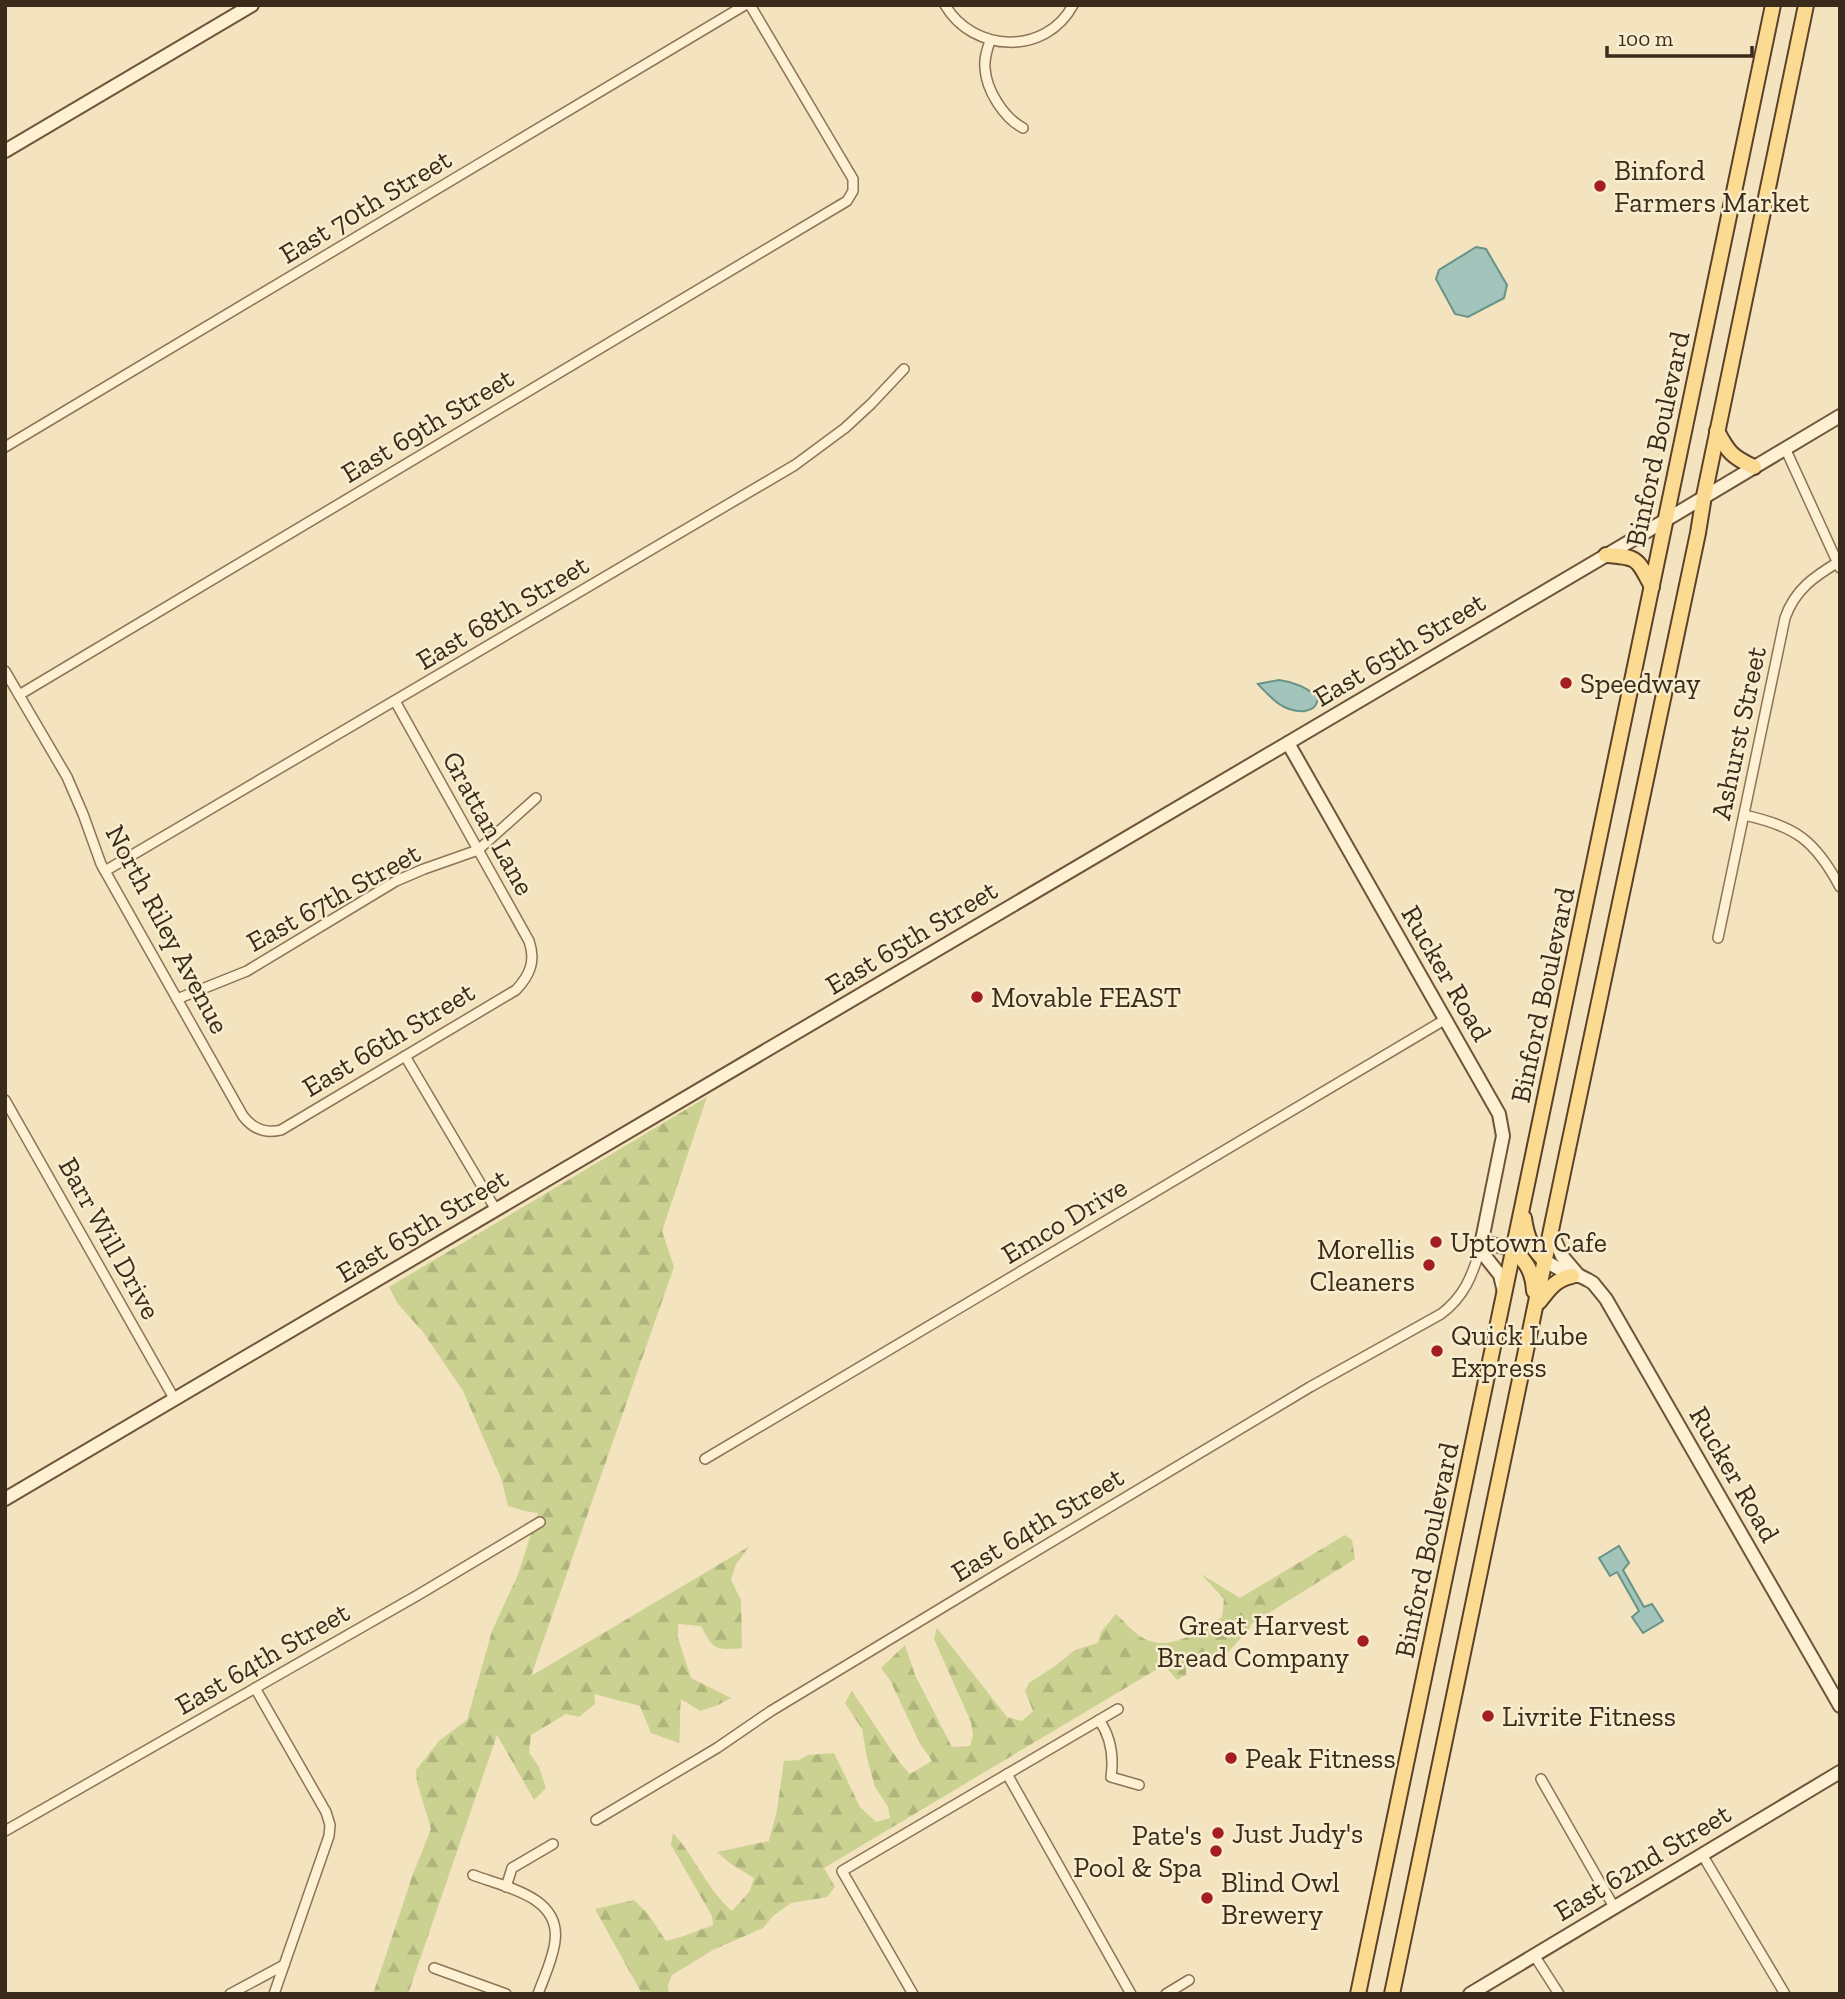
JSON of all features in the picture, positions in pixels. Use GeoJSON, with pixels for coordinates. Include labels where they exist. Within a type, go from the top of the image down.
{"type":"FeatureCollection","features":[{"type":"Feature","properties":{"kind":"main road","name":"Binford Boulevard"},"geometry":{"type":"LineString","coordinates":[[1359,1994],[1773,5]]}},
{"type":"Feature","properties":{"kind":"main road","name":"Binford Boulevard"},"geometry":{"type":"LineString","coordinates":[[1392,1994],[1696,545],[1717,431],[1806,5]]}},
{"type":"Feature","properties":{"kind":"main road"},"geometry":{"type":"LineString","coordinates":[[1717,431],[1737,460],[1754,467]]}},
{"type":"Feature","properties":{"kind":"main road"},"geometry":{"type":"LineString","coordinates":[[1606,555],[1627,556],[1636,560],[1652,587]]}},
{"type":"Feature","properties":{"kind":"main road"},"geometry":{"type":"LineString","coordinates":[[1523,1210],[1526,1236],[1545,1261]]}},
{"type":"Feature","properties":{"kind":"main road"},"geometry":{"type":"LineString","coordinates":[[1514,1250],[1526,1262],[1533,1275],[1536,1306]]}},
{"type":"Feature","properties":{"kind":"main road"},"geometry":{"type":"LineString","coordinates":[[1536,1306],[1553,1284],[1576,1276]]}},
{"type":"Feature","properties":{"kind":"main road"},"geometry":{"type":"LineString","coordinates":[[1399,1961],[1403,1994]]}},
{"type":"Feature","properties":{"kind":"street"},"geometry":{"type":"LineString","coordinates":[[5,151],[251,5]]}},
{"type":"Feature","properties":{"kind":"street","name":"East 69th Street"},"geometry":{"type":"LineString","coordinates":[[19,695],[848,201],[853,191],[853,179],[748,5]]}},
{"type":"Feature","properties":{"kind":"street","name":"East 70th Street"},"geometry":{"type":"LineString","coordinates":[[6,447],[748,5]]}},
{"type":"Feature","properties":{"kind":"street"},"geometry":{"type":"LineString","coordinates":[[945,5],[963,26],[974,34],[990,41],[1014,43],[1032,40],[1048,32],[1062,21],[1073,5]]}},
{"type":"Feature","properties":{"kind":"street"},"geometry":{"type":"LineString","coordinates":[[990,41],[985,58],[987,81],[1008,118],[1023,128]]}},
{"type":"Feature","properties":{"kind":"street","name":"East 68th Street"},"geometry":{"type":"LineString","coordinates":[[105,872],[795,465],[845,428],[904,369]]}},
{"type":"Feature","properties":{"kind":"street","name":"East 65th Street"},"geometry":{"type":"LineString","coordinates":[[5,1499],[1840,416]]}},
{"type":"Feature","properties":{"kind":"street"},"geometry":{"type":"LineString","coordinates":[[1785,448],[1839,564]]}},
{"type":"Feature","properties":{"kind":"street","name":"Ashurst Street"},"geometry":{"type":"LineString","coordinates":[[1718,938],[1786,614],[1802,587],[1812,578],[1839,564]]}},
{"type":"Feature","properties":{"kind":"street","name":"North Riley Avenue"},"geometry":{"type":"LineString","coordinates":[[5,671],[67,778],[105,872],[243,1116],[258,1129]]}},
{"type":"Feature","properties":{"kind":"street","name":"Grattan Lane"},"geometry":{"type":"LineString","coordinates":[[395,701],[529,942],[533,960],[531,969]]}},
{"type":"Feature","properties":{"kind":"street","name":"Rucker Road"},"geometry":{"type":"LineString","coordinates":[[1288,743],[1499,1114],[1503,1126],[1501,1151],[1481,1246]]}},
{"type":"Feature","properties":{"kind":"street","name":"East 67th Street"},"geometry":{"type":"LineString","coordinates":[[177,999],[247,971],[396,881],[478,850],[536,798]]}},
{"type":"Feature","properties":{"kind":"street"},"geometry":{"type":"LineString","coordinates":[[1744,815],[1778,824],[1804,839],[1826,864],[1840,887]]}},
{"type":"Feature","properties":{"kind":"street","name":"East 66th Street"},"geometry":{"type":"LineString","coordinates":[[258,1129],[281,1130],[516,990],[531,969]]}},
{"type":"Feature","properties":{"kind":"street","name":"Emco Drive"},"geometry":{"type":"LineString","coordinates":[[705,1459],[1446,1019]]}},
{"type":"Feature","properties":{"kind":"street"},"geometry":{"type":"LineString","coordinates":[[405,1056],[496,1210]]}},
{"type":"Feature","properties":{"kind":"street","name":"Barr Will Drive"},"geometry":{"type":"LineString","coordinates":[[5,1100],[174,1399]]}},
{"type":"Feature","properties":{"kind":"street","name":"Rucker Road"},"geometry":{"type":"LineString","coordinates":[[1552,1232],[1562,1256],[1576,1276]]}},
{"type":"Feature","properties":{"kind":"street"},"geometry":{"type":"LineString","coordinates":[[1481,1246],[1514,1250]]}},
{"type":"Feature","properties":{"kind":"street"},"geometry":{"type":"LineString","coordinates":[[1481,1246],[1500,1275],[1505,1293]]}},
{"type":"Feature","properties":{"kind":"street","name":"East 64th Street"},"geometry":{"type":"LineString","coordinates":[[596,1820],[717,1748],[771,1711],[1310,1387],[1441,1314],[1466,1287],[1481,1246]]}},
{"type":"Feature","properties":{"kind":"street","name":"Rucker Road"},"geometry":{"type":"LineString","coordinates":[[1545,1261],[1593,1283],[1606,1299],[1840,1706]]}},
{"type":"Feature","properties":{"kind":"street","name":"East 64th Street"},"geometry":{"type":"LineString","coordinates":[[5,1831],[409,1601],[540,1522]]}},
{"type":"Feature","properties":{"kind":"street"},"geometry":{"type":"LineString","coordinates":[[255,1688],[327,1814],[330,1825],[329,1836],[274,1994]]}},
{"type":"Feature","properties":{"kind":"street"},"geometry":{"type":"LineString","coordinates":[[913,1994],[842,1871],[1118,1709]]}},
{"type":"Feature","properties":{"kind":"street"},"geometry":{"type":"LineString","coordinates":[[1099,1720],[1111,1745],[1111,1777],[1139,1785]]}},
{"type":"Feature","properties":{"kind":"street","name":"East 62nd Street"},"geometry":{"type":"LineString","coordinates":[[1470,1994],[1537,1960],[1614,1908],[1840,1772]]}},
{"type":"Feature","properties":{"kind":"street"},"geometry":{"type":"LineString","coordinates":[[1007,1774],[1131,1994]]}},
{"type":"Feature","properties":{"kind":"street"},"geometry":{"type":"LineString","coordinates":[[1541,1779],[1614,1908]]}},
{"type":"Feature","properties":{"kind":"street"},"geometry":{"type":"LineString","coordinates":[[506,1887],[512,1868],[553,1844]]}},
{"type":"Feature","properties":{"kind":"street"},"geometry":{"type":"LineString","coordinates":[[1703,1856],[1784,1994]]}},
{"type":"Feature","properties":{"kind":"street"},"geometry":{"type":"LineString","coordinates":[[472,1875],[536,1899],[546,1908],[554,1924],[554,1946],[538,1994]]}},
{"type":"Feature","properties":{"kind":"street"},"geometry":{"type":"LineString","coordinates":[[1537,1960],[1559,1994]]}},
{"type":"Feature","properties":{"kind":"street"},"geometry":{"type":"LineString","coordinates":[[230,1994],[284,1965]]}},
{"type":"Feature","properties":{"kind":"street"},"geometry":{"type":"LineString","coordinates":[[434,1968],[506,1994]]}},
{"type":"Feature","properties":{"kind":"street"},"geometry":{"type":"LineString","coordinates":[[1166,1994],[1189,1980]]}},
{"type":"Feature","properties":{"kind":"green space"},"geometry":{"type":"Polygon","coordinates":[[[707,1097],[662,1231],[674,1267],[531,1676],[750,1546],[736,1564],[731,1580],[741,1600],[742,1648],[716,1647],[701,1626],[678,1624],[678,1638],[691,1678],[731,1698],[700,1711],[681,1699],[679,1743],[651,1733],[640,1706],[594,1694],[595,1704],[579,1717],[566,1714],[531,1735],[529,1752],[539,1767],[546,1788],[534,1800],[497,1735],[408,1994],[373,1994],[431,1829],[416,1770],[439,1741],[467,1720],[492,1631],[517,1577],[538,1513],[508,1506],[501,1478],[463,1391],[423,1332],[398,1304],[389,1287],[707,1097]]]}},
{"type":"Feature","properties":{"kind":"green space"},"geometry":{"type":"Polygon","coordinates":[[[1345,1535],[1352,1540],[1355,1559],[1251,1624],[1222,1659],[1209,1663],[1186,1663],[1186,1675],[1177,1680],[1164,1665],[824,1868],[835,1887],[827,1897],[791,1903],[773,1916],[763,1928],[713,1950],[672,1975],[668,1985],[669,1994],[642,1994],[595,1909],[634,1900],[648,1914],[666,1941],[713,1925],[712,1916],[671,1845],[673,1833],[715,1893],[732,1911],[750,1891],[754,1878],[717,1852],[769,1841],[777,1810],[784,1761],[799,1760],[808,1755],[834,1753],[860,1807],[876,1822],[890,1818],[888,1807],[875,1787],[862,1729],[845,1703],[852,1691],[910,1774],[932,1761],[919,1742],[890,1680],[881,1668],[905,1645],[915,1675],[952,1747],[970,1746],[973,1735],[971,1722],[934,1639],[937,1628],[1007,1717],[1022,1721],[1033,1711],[1025,1691],[1029,1683],[1075,1650],[1098,1643],[1101,1632],[1116,1614],[1138,1635],[1152,1642],[1183,1639],[1222,1617],[1224,1599],[1201,1574],[1240,1598],[1345,1535]]]}},
{"type":"Feature","properties":{"kind":"water"},"geometry":{"type":"Polygon","coordinates":[[[1476,247],[1486,249],[1507,285],[1504,298],[1468,317],[1455,314],[1436,279],[1439,270],[1476,247]]]}},
{"type":"Feature","properties":{"kind":"water"},"geometry":{"type":"Polygon","coordinates":[[[1279,680],[1309,690],[1318,697],[1316,705],[1305,711],[1291,710],[1273,699],[1258,684],[1279,680]]]}},
{"type":"Feature","properties":{"kind":"water"},"geometry":{"type":"Polygon","coordinates":[[[1619,1546],[1629,1563],[1623,1570],[1644,1607],[1652,1604],[1663,1621],[1643,1633],[1632,1617],[1639,1611],[1617,1572],[1610,1576],[1599,1558],[1619,1546]]]}},
{"type":"Feature","properties":{"kind":"place","name":"Binford Farmers Market"},"geometry":{"type":"Point","coordinates":[1600,186]}},
{"type":"Feature","properties":{"kind":"place","name":"Speedway"},"geometry":{"type":"Point","coordinates":[1566,683]}},
{"type":"Feature","properties":{"kind":"place","name":"Movable FEAST"},"geometry":{"type":"Point","coordinates":[977,997]}},
{"type":"Feature","properties":{"kind":"place","name":"Uptown Cafe"},"geometry":{"type":"Point","coordinates":[1436,1242]}},
{"type":"Feature","properties":{"kind":"place","name":"Morellis Cleaners"},"geometry":{"type":"Point","coordinates":[1429,1265]}},
{"type":"Feature","properties":{"kind":"place","name":"Quick Lube Express"},"geometry":{"type":"Point","coordinates":[1437,1351]}},
{"type":"Feature","properties":{"kind":"place","name":"Great Harvest Bread Company"},"geometry":{"type":"Point","coordinates":[1363,1641]}},
{"type":"Feature","properties":{"kind":"place","name":"Livrite Fitness"},"geometry":{"type":"Point","coordinates":[1488,1716]}},
{"type":"Feature","properties":{"kind":"place","name":"Peak Fitness"},"geometry":{"type":"Point","coordinates":[1231,1758]}},
{"type":"Feature","properties":{"kind":"place","name":"Just Judy's"},"geometry":{"type":"Point","coordinates":[1218,1833]}},
{"type":"Feature","properties":{"kind":"place","name":"Pate's Pool & Spa"},"geometry":{"type":"Point","coordinates":[1216,1851]}},
{"type":"Feature","properties":{"kind":"place","name":"Blind Owl Brewery"},"geometry":{"type":"Point","coordinates":[1207,1898]}}]}
